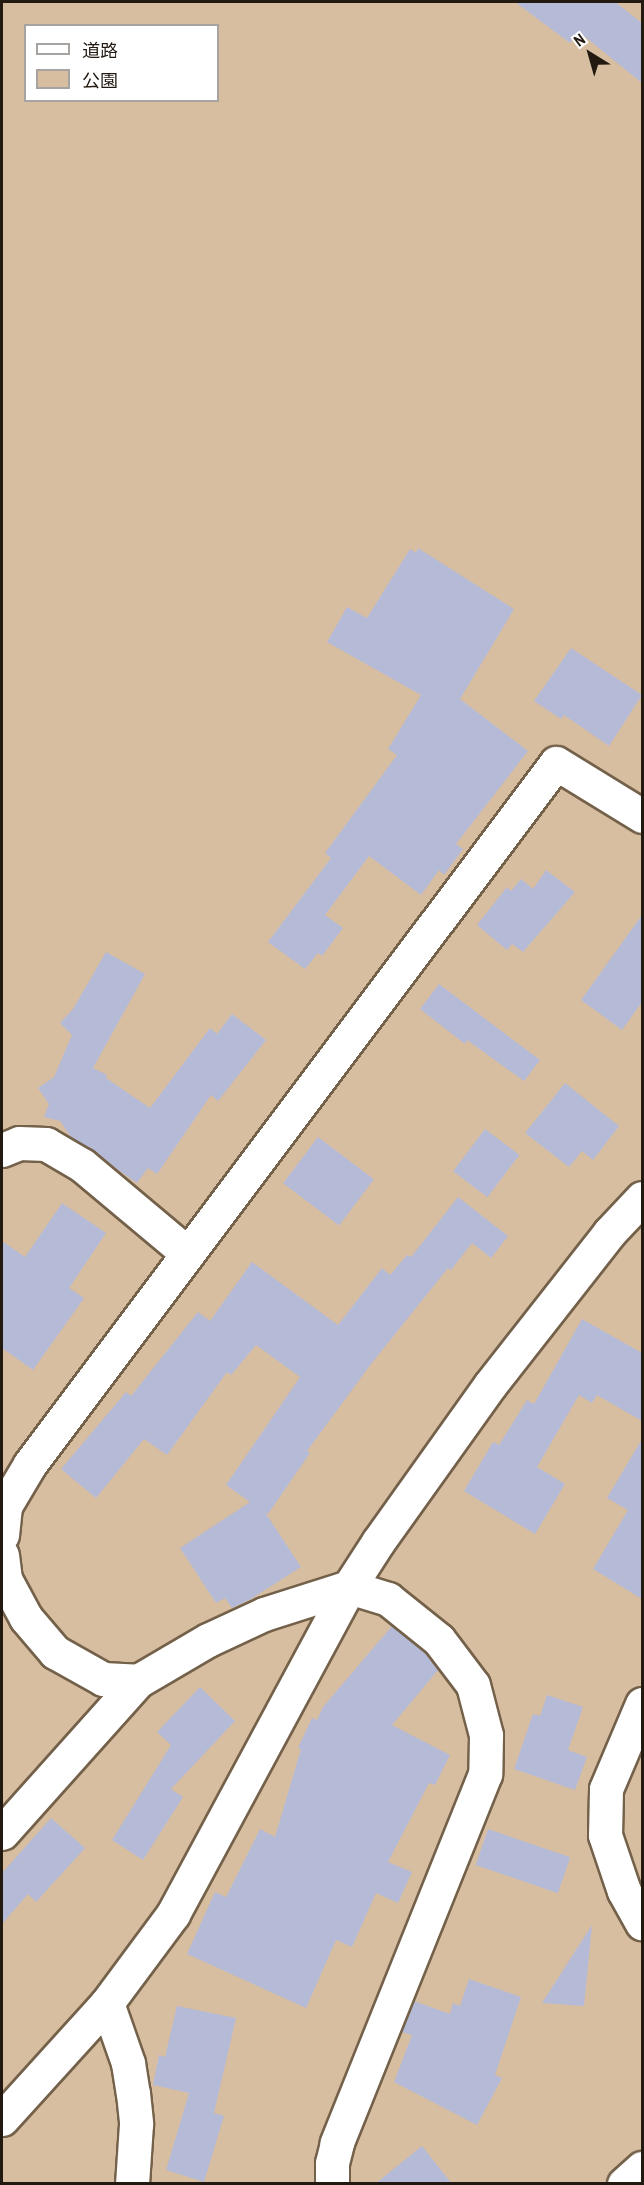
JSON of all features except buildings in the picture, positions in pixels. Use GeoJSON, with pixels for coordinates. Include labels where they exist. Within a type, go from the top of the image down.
{"type":"FeatureCollection","features":[{"type":"Feature","properties":{"kind":"street"},"geometry":{"type":"LineString","coordinates":[[2,1535],[5,1506],[30,1464],[556,763],[642,816]]}},
{"type":"Feature","properties":{"kind":"street"},"geometry":{"type":"LineString","coordinates":[[2,1150],[19,1143],[46,1144],[82,1165],[188,1254]]}},
{"type":"Feature","properties":{"kind":"street"},"geometry":{"type":"LineString","coordinates":[[2,2119],[107,2003],[173,1914],[349,1587],[490,1384],[609,1233],[642,1197]]}},
{"type":"Feature","properties":{"kind":"street"},"geometry":{"type":"LineString","coordinates":[[2,1555],[5,1579],[10,1589],[26,1618],[55,1652],[103,1679],[138,1681]]}},
{"type":"Feature","properties":{"kind":"street"},"geometry":{"type":"LineString","coordinates":[[2,1833],[138,1681],[208,1640],[264,1614],[349,1587],[388,1599],[439,1640],[472,1684],[486,1735],[485,1774],[337,2143],[332,2163],[332,2184]]}},
{"type":"Feature","properties":{"kind":"street"},"geometry":{"type":"LineString","coordinates":[[642,1704],[606,1789],[605,1835],[624,1891],[642,1923]]}},
{"type":"Feature","properties":{"kind":"street"},"geometry":{"type":"LineString","coordinates":[[107,2003],[128,2063],[133,2093],[136,2124],[132,2184]]}},
{"type":"Feature","properties":{"kind":"street"},"geometry":{"type":"LineString","coordinates":[[624,2184],[642,2168]]}},
{"type":"Feature","properties":{"kind":"green space"},"geometry":{"type":"Polygon","coordinates":[[[2,2],[642,2],[642,2183],[2,2183],[2,2]]]}}]}
